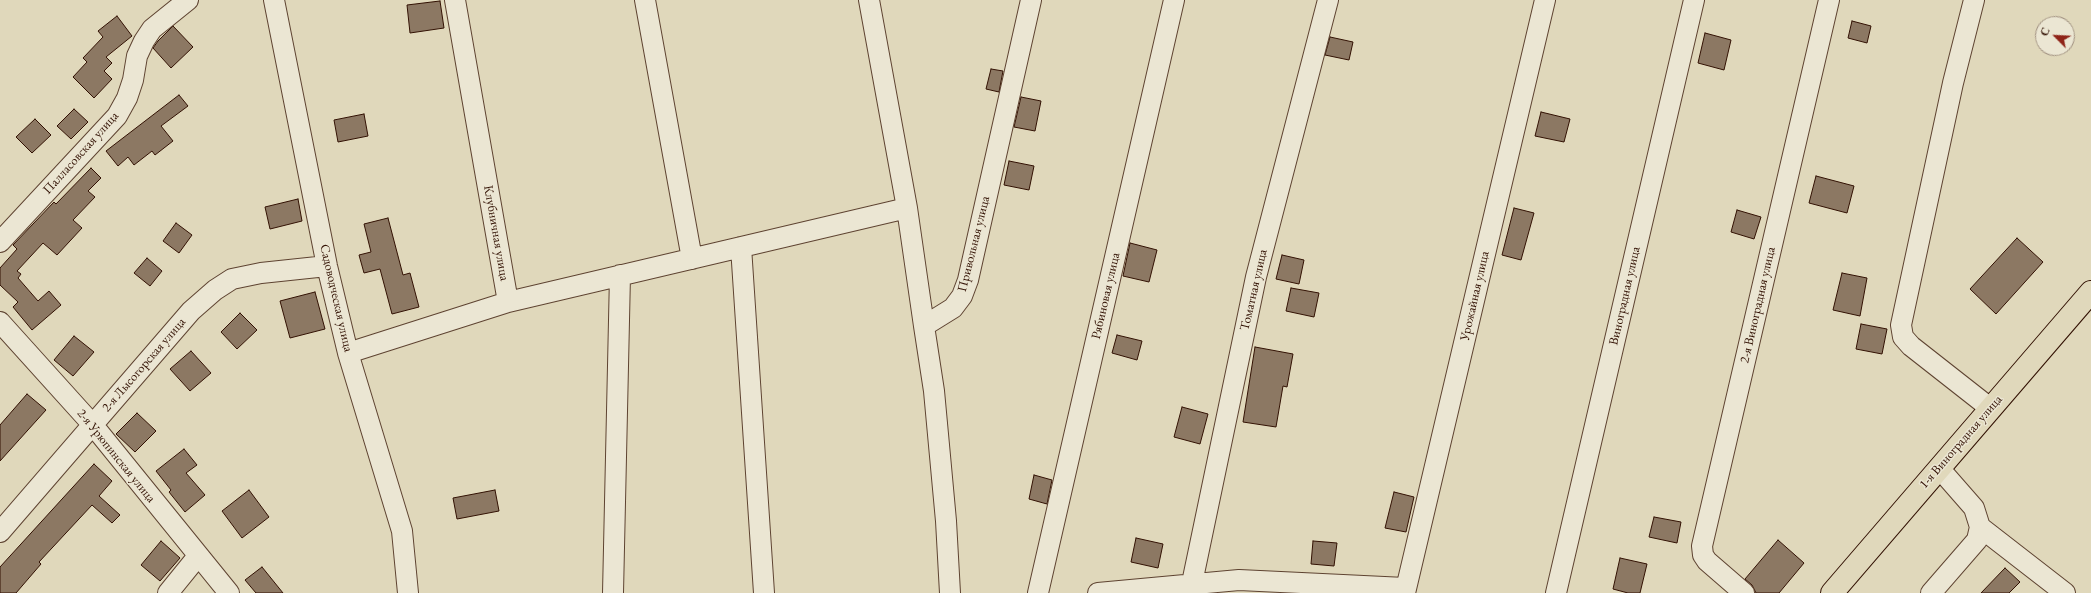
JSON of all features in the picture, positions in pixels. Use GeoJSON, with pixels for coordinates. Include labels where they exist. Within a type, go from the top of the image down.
{"type":"FeatureCollection","features":[{"type":"Feature","properties":{"kind":"main road","name":"1-я Виноградная улица"},"geometry":{"type":"LineString","coordinates":[[1832,593],[2091,292]]}},
{"type":"Feature","properties":{"kind":"street","name":"Палласовская улица"},"geometry":{"type":"LineString","coordinates":[[0,242],[117,116],[129,92],[137,56],[144,41],[152,29],[188,0]]}},
{"type":"Feature","properties":{"kind":"street","name":"Садоводческая улица"},"geometry":{"type":"LineString","coordinates":[[274,0],[327,266],[348,353],[402,531],[408,593]]}},
{"type":"Feature","properties":{"kind":"street","name":"Клубничная улица"},"geometry":{"type":"LineString","coordinates":[[455,0],[508,302]]}},
{"type":"Feature","properties":{"kind":"street"},"geometry":{"type":"LineString","coordinates":[[645,0],[692,258]]}},
{"type":"Feature","properties":{"kind":"street"},"geometry":{"type":"LineString","coordinates":[[869,0],[907,208],[934,391],[946,521],[950,593]]}},
{"type":"Feature","properties":{"kind":"street","name":"Привольная улица"},"geometry":{"type":"LineString","coordinates":[[924,326],[953,308],[962,296],[968,280],[1031,0]]}},
{"type":"Feature","properties":{"kind":"street","name":"Рябиновая улица"},"geometry":{"type":"LineString","coordinates":[[1038,593],[1174,0]]}},
{"type":"Feature","properties":{"kind":"street","name":"Томатная улица"},"geometry":{"type":"LineString","coordinates":[[1192,583],[1256,277],[1328,0]]}},
{"type":"Feature","properties":{"kind":"street","name":"Урожайная улица"},"geometry":{"type":"LineString","coordinates":[[1405,591],[1545,0]]}},
{"type":"Feature","properties":{"kind":"street","name":"Виноградная улица"},"geometry":{"type":"LineString","coordinates":[[1556,593],[1694,0]]}},
{"type":"Feature","properties":{"kind":"street","name":"2-я Виноградная улица"},"geometry":{"type":"LineString","coordinates":[[1744,593],[1707,561],[1703,555],[1702,546],[1829,0]]}},
{"type":"Feature","properties":{"kind":"street"},"geometry":{"type":"LineString","coordinates":[[1974,0],[1953,83],[1902,325],[1903,338],[1911,346],[1990,408]]}},
{"type":"Feature","properties":{"kind":"street"},"geometry":{"type":"LineString","coordinates":[[348,353],[508,302],[907,208]]}},
{"type":"Feature","properties":{"kind":"street"},"geometry":{"type":"LineString","coordinates":[[741,247],[764,593]]}},
{"type":"Feature","properties":{"kind":"street","name":"2-я Лысогорская улица"},"geometry":{"type":"LineString","coordinates":[[0,532],[92,424],[191,312],[224,284],[232,279],[261,272],[327,266]]}},
{"type":"Feature","properties":{"kind":"street"},"geometry":{"type":"LineString","coordinates":[[613,593],[620,275]]}},
{"type":"Feature","properties":{"kind":"street","name":"2-я Урюпинская улица"},"geometry":{"type":"LineString","coordinates":[[0,322],[92,424],[229,593]]}},
{"type":"Feature","properties":{"kind":"street"},"geometry":{"type":"LineString","coordinates":[[1931,593],[1977,540],[1980,527],[1974,508],[1939,468]]}},
{"type":"Feature","properties":{"kind":"street"},"geometry":{"type":"LineString","coordinates":[[1980,527],[2066,593]]}},
{"type":"Feature","properties":{"kind":"street"},"geometry":{"type":"LineString","coordinates":[[168,593],[198,556]]}},
{"type":"Feature","properties":{"kind":"street"},"geometry":{"type":"LineString","coordinates":[[1098,593],[1192,583],[1239,580],[1405,591]]}},
{"type":"Feature","properties":{"kind":"building"},"geometry":{"type":"Polygon","coordinates":[[[440,1],[444,28],[410,33],[407,5],[440,1]]]}},
{"type":"Feature","properties":{"kind":"building"},"geometry":{"type":"Polygon","coordinates":[[[117,16],[132,36],[106,57],[112,63],[104,71],[112,79],[94,98],[73,77],[87,62],[83,58],[103,37],[98,31],[117,16]]]}},
{"type":"Feature","properties":{"kind":"building"},"geometry":{"type":"Polygon","coordinates":[[[1852,21],[1871,26],[1867,43],[1848,38],[1852,21]]]}},
{"type":"Feature","properties":{"kind":"building"},"geometry":{"type":"Polygon","coordinates":[[[173,26],[193,47],[171,68],[153,48],[173,26]]]}},
{"type":"Feature","properties":{"kind":"building"},"geometry":{"type":"Polygon","coordinates":[[[1705,33],[1731,40],[1724,70],[1698,63],[1705,33]]]}},
{"type":"Feature","properties":{"kind":"building"},"geometry":{"type":"Polygon","coordinates":[[[1330,37],[1353,42],[1349,60],[1325,55],[1330,37]]]}},
{"type":"Feature","properties":{"kind":"building"},"geometry":{"type":"Polygon","coordinates":[[[991,69],[1003,71],[999,92],[986,89],[991,69]]]}},
{"type":"Feature","properties":{"kind":"building"},"geometry":{"type":"Polygon","coordinates":[[[179,95],[188,106],[161,126],[173,141],[155,155],[152,151],[134,165],[128,157],[118,166],[106,151],[179,95]]]}},
{"type":"Feature","properties":{"kind":"building"},"geometry":{"type":"Polygon","coordinates":[[[1021,97],[1041,101],[1035,131],[1014,127],[1021,97]]]}},
{"type":"Feature","properties":{"kind":"building"},"geometry":{"type":"Polygon","coordinates":[[[74,109],[88,122],[71,139],[57,126],[74,109]]]}},
{"type":"Feature","properties":{"kind":"building"},"geometry":{"type":"Polygon","coordinates":[[[1541,112],[1570,119],[1564,142],[1535,136],[1541,112]]]}},
{"type":"Feature","properties":{"kind":"building"},"geometry":{"type":"Polygon","coordinates":[[[364,114],[368,136],[338,142],[334,120],[364,114]]]}},
{"type":"Feature","properties":{"kind":"building"},"geometry":{"type":"Polygon","coordinates":[[[35,119],[51,135],[32,153],[16,137],[35,119]]]}},
{"type":"Feature","properties":{"kind":"building"},"geometry":{"type":"Polygon","coordinates":[[[1009,161],[1034,166],[1029,190],[1004,185],[1009,161]]]}},
{"type":"Feature","properties":{"kind":"building"},"geometry":{"type":"Polygon","coordinates":[[[91,168],[101,178],[88,191],[95,197],[73,220],[82,228],[57,255],[43,243],[17,271],[21,274],[18,278],[38,301],[49,291],[61,305],[32,330],[13,307],[18,302],[0,285],[0,268],[17,249],[13,245],[54,202],[56,204],[91,168]]]}},
{"type":"Feature","properties":{"kind":"building"},"geometry":{"type":"Polygon","coordinates":[[[1816,176],[1854,186],[1847,213],[1809,203],[1816,176]]]}},
{"type":"Feature","properties":{"kind":"building"},"geometry":{"type":"Polygon","coordinates":[[[298,199],[302,221],[270,229],[265,207],[298,199]]]}},
{"type":"Feature","properties":{"kind":"building"},"geometry":{"type":"Polygon","coordinates":[[[1514,208],[1534,213],[1521,260],[1502,255],[1514,208]]]}},
{"type":"Feature","properties":{"kind":"building"},"geometry":{"type":"Polygon","coordinates":[[[1737,210],[1761,217],[1754,239],[1731,232],[1737,210]]]}},
{"type":"Feature","properties":{"kind":"building"},"geometry":{"type":"Polygon","coordinates":[[[388,218],[403,275],[410,273],[419,307],[392,314],[380,269],[364,273],[359,255],[371,252],[364,224],[388,218]]]}},
{"type":"Feature","properties":{"kind":"building"},"geometry":{"type":"Polygon","coordinates":[[[176,223],[192,235],[179,253],[163,241],[176,223]]]}},
{"type":"Feature","properties":{"kind":"building"},"geometry":{"type":"Polygon","coordinates":[[[2017,238],[2043,262],[1996,314],[1970,289],[2017,238]]]}},
{"type":"Feature","properties":{"kind":"building"},"geometry":{"type":"Polygon","coordinates":[[[1130,243],[1157,250],[1149,282],[1123,276],[1130,243]]]}},
{"type":"Feature","properties":{"kind":"building"},"geometry":{"type":"Polygon","coordinates":[[[1282,255],[1304,260],[1299,284],[1276,279],[1282,255]]]}},
{"type":"Feature","properties":{"kind":"building"},"geometry":{"type":"Polygon","coordinates":[[[147,258],[162,271],[150,286],[134,273],[147,258]]]}},
{"type":"Feature","properties":{"kind":"building"},"geometry":{"type":"Polygon","coordinates":[[[1842,273],[1867,278],[1860,316],[1833,310],[1842,273]]]}},
{"type":"Feature","properties":{"kind":"building"},"geometry":{"type":"Polygon","coordinates":[[[1291,288],[1319,293],[1314,317],[1286,311],[1291,288]]]}},
{"type":"Feature","properties":{"kind":"building"},"geometry":{"type":"Polygon","coordinates":[[[315,292],[325,329],[290,338],[280,301],[315,292]]]}},
{"type":"Feature","properties":{"kind":"building"},"geometry":{"type":"Polygon","coordinates":[[[240,313],[257,330],[237,349],[221,332],[240,313]]]}},
{"type":"Feature","properties":{"kind":"building"},"geometry":{"type":"Polygon","coordinates":[[[1861,324],[1887,329],[1882,354],[1856,349],[1861,324]]]}},
{"type":"Feature","properties":{"kind":"building"},"geometry":{"type":"Polygon","coordinates":[[[1117,335],[1142,341],[1137,360],[1112,353],[1117,335]]]}},
{"type":"Feature","properties":{"kind":"building"},"geometry":{"type":"Polygon","coordinates":[[[74,336],[94,352],[73,376],[54,360],[74,336]]]}},
{"type":"Feature","properties":{"kind":"building"},"geometry":{"type":"Polygon","coordinates":[[[1255,347],[1293,354],[1287,387],[1283,386],[1276,427],[1243,422],[1255,347]]]}},
{"type":"Feature","properties":{"kind":"building"},"geometry":{"type":"Polygon","coordinates":[[[191,351],[211,373],[190,391],[170,369],[191,351]]]}},
{"type":"Feature","properties":{"kind":"building"},"geometry":{"type":"Polygon","coordinates":[[[27,394],[46,410],[0,461],[0,425],[27,394]]]}},
{"type":"Feature","properties":{"kind":"building"},"geometry":{"type":"Polygon","coordinates":[[[1182,407],[1208,414],[1200,444],[1174,437],[1182,407]]]}},
{"type":"Feature","properties":{"kind":"building"},"geometry":{"type":"Polygon","coordinates":[[[137,413],[156,431],[135,452],[116,434],[137,413]]]}},
{"type":"Feature","properties":{"kind":"building"},"geometry":{"type":"Polygon","coordinates":[[[184,449],[197,465],[186,473],[205,495],[185,512],[169,492],[171,490],[156,471],[184,449]]]}},
{"type":"Feature","properties":{"kind":"building"},"geometry":{"type":"Polygon","coordinates":[[[94,464],[112,481],[99,496],[120,515],[112,523],[92,505],[39,562],[41,564],[16,593],[0,593],[0,567],[94,464]]]}},
{"type":"Feature","properties":{"kind":"building"},"geometry":{"type":"Polygon","coordinates":[[[1034,475],[1052,480],[1047,504],[1029,499],[1034,475]]]}},
{"type":"Feature","properties":{"kind":"building"},"geometry":{"type":"Polygon","coordinates":[[[249,490],[269,517],[242,538],[222,511],[249,490]]]}},
{"type":"Feature","properties":{"kind":"building"},"geometry":{"type":"Polygon","coordinates":[[[495,490],[499,511],[457,519],[453,498],[495,490]]]}},
{"type":"Feature","properties":{"kind":"building"},"geometry":{"type":"Polygon","coordinates":[[[1394,492],[1414,497],[1406,532],[1385,528],[1394,492]]]}},
{"type":"Feature","properties":{"kind":"building"},"geometry":{"type":"Polygon","coordinates":[[[1654,517],[1681,522],[1677,543],[1649,537],[1654,517]]]}},
{"type":"Feature","properties":{"kind":"building"},"geometry":{"type":"Polygon","coordinates":[[[1136,538],[1163,544],[1158,568],[1131,562],[1136,538]]]}},
{"type":"Feature","properties":{"kind":"building"},"geometry":{"type":"Polygon","coordinates":[[[1778,540],[1804,563],[1779,593],[1756,593],[1752,585],[1745,579],[1778,540]]]}},
{"type":"Feature","properties":{"kind":"building"},"geometry":{"type":"Polygon","coordinates":[[[161,541],[180,558],[160,581],[141,565],[161,541]]]}},
{"type":"Feature","properties":{"kind":"building"},"geometry":{"type":"Polygon","coordinates":[[[1313,541],[1337,543],[1334,566],[1311,564],[1313,541]]]}},
{"type":"Feature","properties":{"kind":"building"},"geometry":{"type":"Polygon","coordinates":[[[1620,558],[1647,564],[1640,593],[1628,593],[1613,589],[1620,558]]]}},
{"type":"Feature","properties":{"kind":"building"},"geometry":{"type":"Polygon","coordinates":[[[262,567],[283,593],[256,593],[245,580],[262,567]]]}},
{"type":"Feature","properties":{"kind":"building"},"geometry":{"type":"Polygon","coordinates":[[[2005,568],[2020,582],[2009,593],[1981,593],[2005,568]]]}}]}
